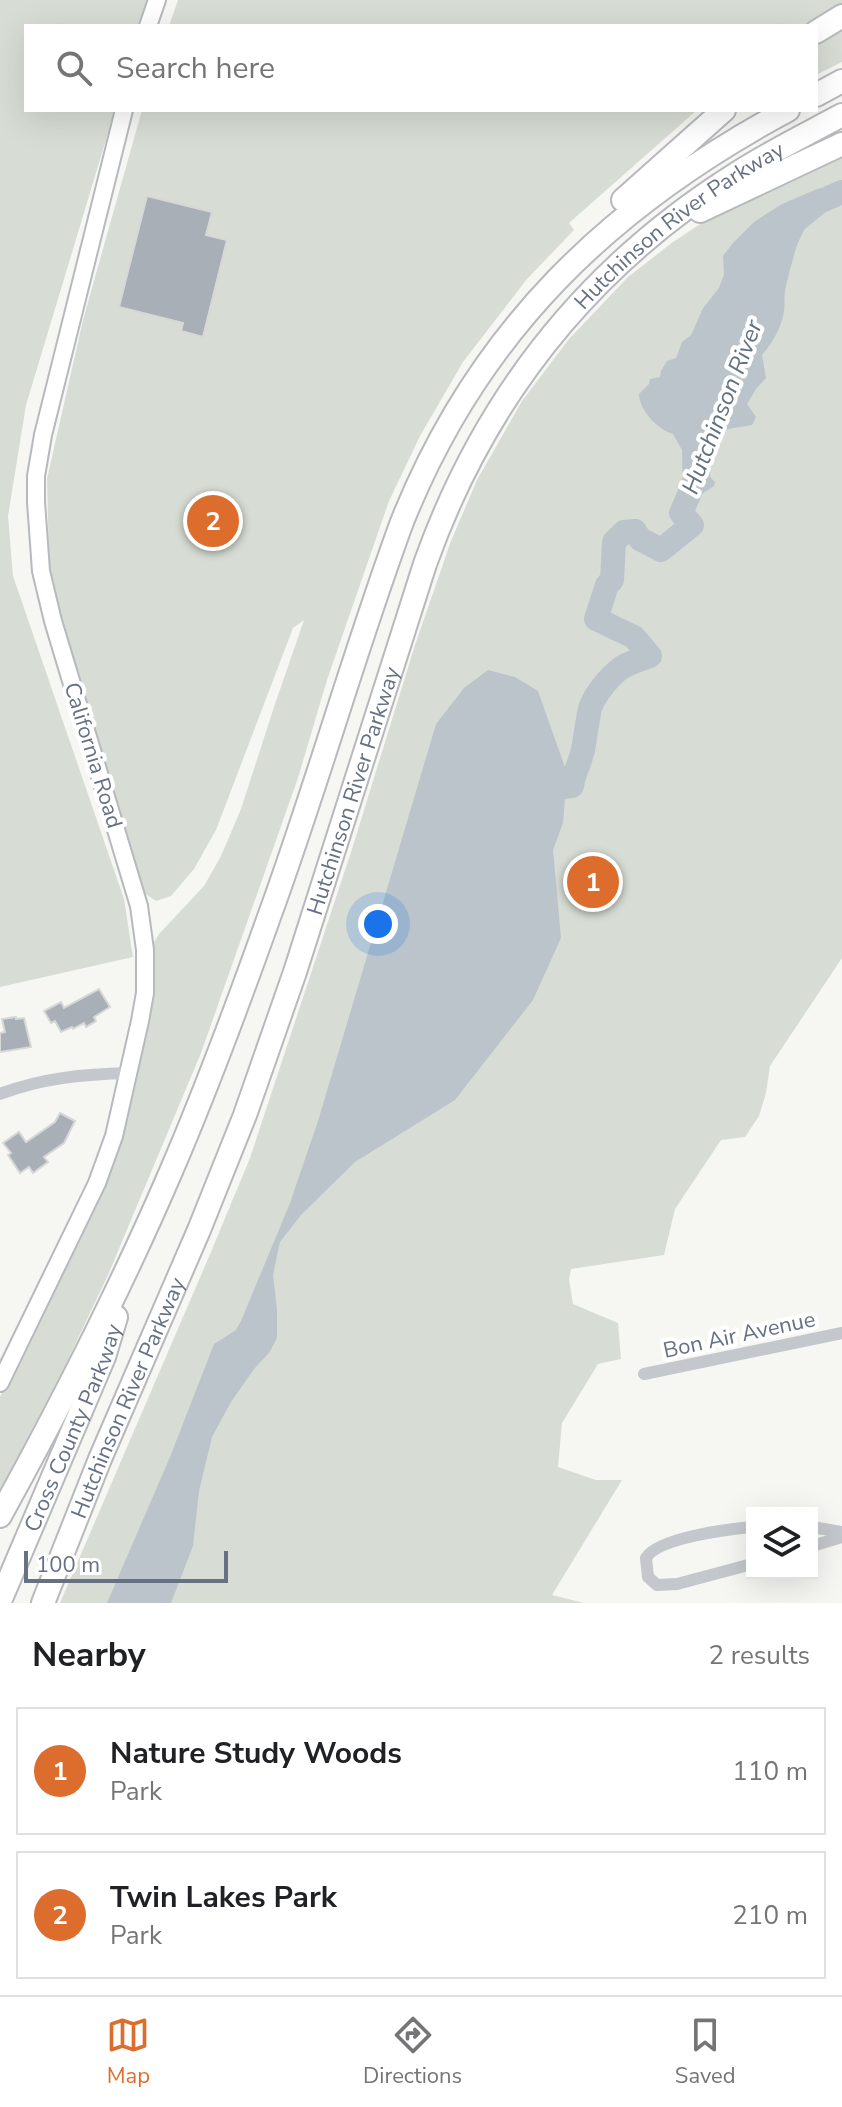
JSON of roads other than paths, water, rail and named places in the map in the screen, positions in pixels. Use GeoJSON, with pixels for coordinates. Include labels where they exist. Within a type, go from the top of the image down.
{"type":"FeatureCollection","features":[{"type":"Feature","properties":{"kind":"highway"},"geometry":{"type":"LineString","coordinates":[[818,31],[842,16]]}},
{"type":"Feature","properties":{"kind":"highway"},"geometry":{"type":"LineString","coordinates":[[818,94],[842,81]]}},
{"type":"Feature","properties":{"kind":"highway"},"geometry":{"type":"LineString","coordinates":[[570,267],[624,199],[722,112]]}},
{"type":"Feature","properties":{"kind":"highway","name":"Hutchinson River Parkway"},"geometry":{"type":"LineString","coordinates":[[0,1516],[72,1383],[178,1153],[254,960],[394,544],[418,483],[455,413],[483,369],[525,314],[619,221],[706,157],[785,112]]}},
{"type":"Feature","properties":{"kind":"highway","name":"Hutchinson River Parkway"},"geometry":{"type":"LineString","coordinates":[[40,1603],[245,1115],[278,1023],[425,564],[453,495],[486,430],[526,367],[557,328],[625,257],[658,229],[739,172],[842,115]]}},
{"type":"Feature","properties":{"kind":"highway"},"geometry":{"type":"LineString","coordinates":[[658,229],[842,144]]}},
{"type":"Feature","properties":{"kind":"highway","name":"Cross County Parkway"},"geometry":{"type":"LineString","coordinates":[[0,1601],[104,1357],[135,1250]]}},
{"type":"Feature","properties":{"kind":"main road"},"geometry":{"type":"LineString","coordinates":[[149,24],[157,0]]}},
{"type":"Feature","properties":{"kind":"main road","name":"California Road"},"geometry":{"type":"LineString","coordinates":[[0,1383],[97,1183],[114,1136],[145,993],[142,923],[47,596],[38,541],[36,502],[36,476],[43,435],[124,112]]}},
{"type":"Feature","properties":{"kind":"street"},"geometry":{"type":"LineString","coordinates":[[0,1094],[55,1078],[129,1073]]}},
{"type":"Feature","properties":{"kind":"street","name":"Bon Air Avenue"},"geometry":{"type":"LineString","coordinates":[[644,1374],[842,1333]]}},
{"type":"Feature","properties":{"kind":"street"},"geometry":{"type":"LineString","coordinates":[[746,1528],[704,1533],[653,1549],[646,1558],[648,1577],[657,1585],[677,1584],[746,1566]]}},
{"type":"Feature","properties":{"kind":"street"},"geometry":{"type":"LineString","coordinates":[[818,1528],[842,1534]]}},
{"type":"Feature","properties":{"kind":"street"},"geometry":{"type":"LineString","coordinates":[[818,1544],[842,1534]]}},
{"type":"Feature","properties":{"kind":"water"},"geometry":{"type":"Polygon","coordinates":[[[828,187],[796,248],[785,291],[782,322],[762,355],[766,378],[747,404],[756,417],[752,425],[720,432],[713,452],[704,459],[714,486],[686,504],[683,500],[682,450],[673,434],[661,428],[646,413],[639,394],[650,379],[660,377],[667,361],[676,358],[682,342],[691,335],[703,308],[719,288],[724,274],[723,256],[733,243],[754,222],[782,204],[828,187]]]}},
{"type":"Feature","properties":{"kind":"water"},"geometry":{"type":"Polygon","coordinates":[[[488,670],[515,677],[538,691],[567,773],[563,823],[553,850],[561,938],[533,1000],[455,1100],[355,1162],[301,1215],[280,1242],[273,1275],[277,1338],[231,1402],[212,1437],[199,1491],[193,1546],[171,1603],[107,1603],[170,1457],[214,1344],[236,1330],[241,1321],[290,1203],[318,1121],[436,724],[464,688],[488,670]]]}},
{"type":"Feature","properties":{"kind":"waterway","name":"Hutchinson River"},"geometry":{"type":"LineString","coordinates":[[797,220],[819,202],[842,192]]}},
{"type":"Feature","properties":{"kind":"waterway","name":"Hutchinson River"},"geometry":{"type":"LineString","coordinates":[[564,787],[572,786],[583,750],[590,707],[597,695],[621,668],[650,656],[634,637],[596,619],[607,585],[612,580],[614,542],[624,532],[635,531],[640,539],[661,550],[692,525],[681,513],[698,474]]}},
{"type":"Feature","properties":{"kind":"place","name":"Twin Lakes Park"},"geometry":{"type":"Point","coordinates":[213,521]}},
{"type":"Feature","properties":{"kind":"place","name":"Nature Study Woods"},"geometry":{"type":"Point","coordinates":[593,882]}}]}
